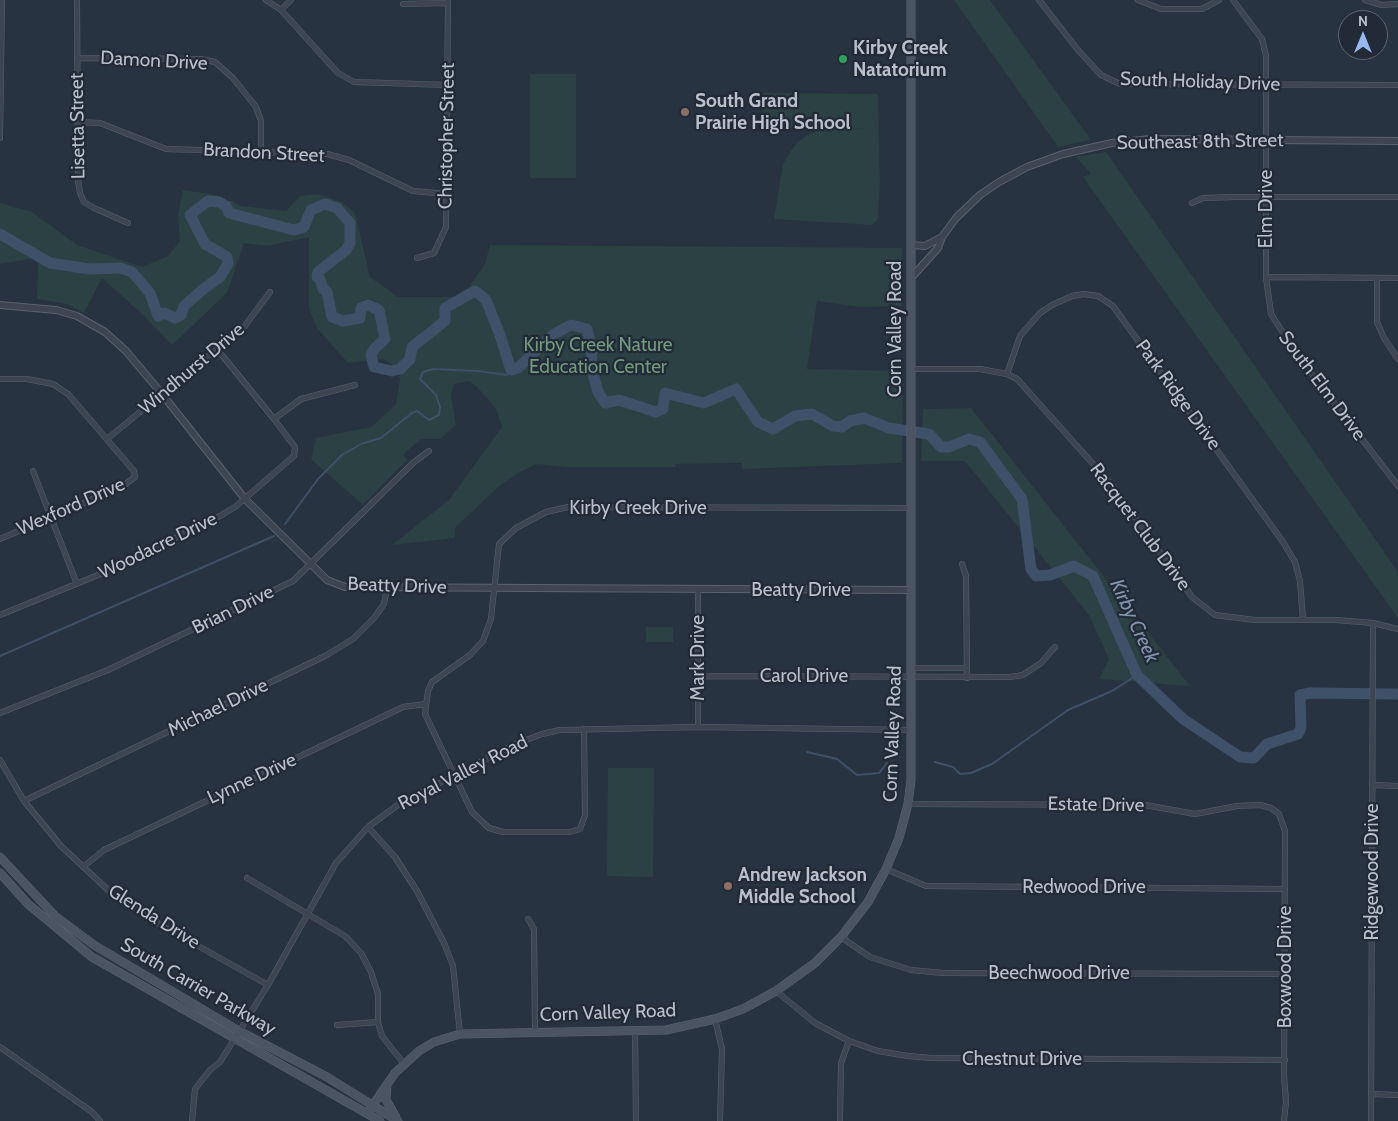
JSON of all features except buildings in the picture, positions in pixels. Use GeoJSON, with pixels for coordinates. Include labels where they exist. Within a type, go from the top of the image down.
{"type":"FeatureCollection","features":[{"type":"Feature","properties":{"kind":"main road","name":"Corn Valley Road"},"geometry":{"type":"LineString","coordinates":[[366,1115],[386,1084],[419,1051],[434,1042],[460,1034],[666,1030],[716,1019],[743,1009],[776,991],[815,963],[841,937],[868,902],[886,869],[899,838],[908,804],[911,780],[912,0]]}},
{"type":"Feature","properties":{"kind":"main road","name":"South Carrier Parkway"},"geometry":{"type":"LineString","coordinates":[[0,857],[56,916],[94,945],[239,1031],[327,1076],[398,1121]]}},
{"type":"Feature","properties":{"kind":"main road","name":"South Carrier Parkway"},"geometry":{"type":"LineString","coordinates":[[0,873],[28,904],[92,957],[366,1115],[380,1121]]}},
{"type":"Feature","properties":{"kind":"main road"},"geometry":{"type":"LineString","coordinates":[[49,923],[56,916]]}},
{"type":"Feature","properties":{"kind":"main road"},"geometry":{"type":"LineString","coordinates":[[386,1084],[386,1100],[398,1121]]}},
{"type":"Feature","properties":{"kind":"street"},"geometry":{"type":"LineString","coordinates":[[0,138],[2,0]]}},
{"type":"Feature","properties":{"kind":"street","name":"Lisetta Street"},"geometry":{"type":"LineString","coordinates":[[77,0],[78,180],[80,193],[84,202],[128,223]]}},
{"type":"Feature","properties":{"kind":"street"},"geometry":{"type":"LineString","coordinates":[[266,0],[281,10],[338,73],[354,82],[448,85]]}},
{"type":"Feature","properties":{"kind":"street"},"geometry":{"type":"LineString","coordinates":[[281,10],[291,0]]}},
{"type":"Feature","properties":{"kind":"street","name":"South Holiday Drive"},"geometry":{"type":"LineString","coordinates":[[1038,0],[1078,50],[1101,75],[1120,84],[1398,85]]}},
{"type":"Feature","properties":{"kind":"street"},"geometry":{"type":"LineString","coordinates":[[1138,0],[1161,9],[1202,9],[1218,0]]}},
{"type":"Feature","properties":{"kind":"street","name":"Elm Drive"},"geometry":{"type":"LineString","coordinates":[[1233,0],[1262,40],[1266,56],[1266,277]]}},
{"type":"Feature","properties":{"kind":"street"},"geometry":{"type":"LineString","coordinates":[[1366,0],[1382,4],[1398,4]]}},
{"type":"Feature","properties":{"kind":"street"},"geometry":{"type":"LineString","coordinates":[[403,4],[448,2]]}},
{"type":"Feature","properties":{"kind":"street","name":"Christopher Street"},"geometry":{"type":"LineString","coordinates":[[417,258],[434,252],[446,227],[448,194],[448,2]]}},
{"type":"Feature","properties":{"kind":"street","name":"Damon Drive"},"geometry":{"type":"LineString","coordinates":[[77,58],[201,59],[215,62],[233,78],[256,107],[261,121],[261,152]]}},
{"type":"Feature","properties":{"kind":"street","name":"Brandon Street"},"geometry":{"type":"LineString","coordinates":[[78,122],[100,123],[166,149],[327,154],[349,160],[413,191],[448,194]]}},
{"type":"Feature","properties":{"kind":"street","name":"Southeast 8th Street"},"geometry":{"type":"LineString","coordinates":[[911,245],[925,246],[942,237],[973,202],[999,182],[1027,167],[1064,154],[1112,143],[1151,139],[1398,141]]}},
{"type":"Feature","properties":{"kind":"street"},"geometry":{"type":"LineString","coordinates":[[1192,203],[1203,198],[1398,197]]}},
{"type":"Feature","properties":{"kind":"street","name":"Southeast 8th Street"},"geometry":{"type":"LineString","coordinates":[[911,278],[938,248],[942,237]]}},
{"type":"Feature","properties":{"kind":"street"},"geometry":{"type":"LineString","coordinates":[[1266,277],[1398,278]]}},
{"type":"Feature","properties":{"kind":"street","name":"South Elm Drive"},"geometry":{"type":"LineString","coordinates":[[1266,277],[1271,314],[1278,328],[1398,486]]}},
{"type":"Feature","properties":{"kind":"street"},"geometry":{"type":"LineString","coordinates":[[1377,278],[1377,322],[1384,338],[1398,359]]}},
{"type":"Feature","properties":{"kind":"street","name":"Windhurst Drive"},"geometry":{"type":"LineString","coordinates":[[107,439],[244,327],[270,292]]}},
{"type":"Feature","properties":{"kind":"street","name":"Park Ridge Drive"},"geometry":{"type":"LineString","coordinates":[[1007,374],[1020,336],[1034,319],[1052,305],[1072,296],[1084,294],[1098,296],[1113,306],[1284,542],[1295,562],[1300,581],[1303,620]]}},
{"type":"Feature","properties":{"kind":"street","name":"Beatty Drive"},"geometry":{"type":"LineString","coordinates":[[0,305],[56,310],[83,319],[105,332],[126,351],[245,499],[311,566],[327,580],[345,587],[911,590]]}},
{"type":"Feature","properties":{"kind":"street"},"geometry":{"type":"LineString","coordinates":[[217,349],[274,419],[301,399],[354,385]]}},
{"type":"Feature","properties":{"kind":"street","name":"Racquet Club Drive"},"geometry":{"type":"LineString","coordinates":[[911,370],[980,369],[1007,374],[1016,379],[1031,393],[1112,485],[1192,597],[1206,609],[1224,617],[1255,620],[1373,623],[1398,629]]}},
{"type":"Feature","properties":{"kind":"street"},"geometry":{"type":"LineString","coordinates":[[0,379],[27,379],[53,384],[73,399],[107,439]]}},
{"type":"Feature","properties":{"kind":"street","name":"Woodacre Drive"},"geometry":{"type":"LineString","coordinates":[[0,615],[108,571],[190,532],[220,516],[245,499],[294,456],[295,447],[274,419]]}},
{"type":"Feature","properties":{"kind":"street","name":"Wexford Drive"},"geometry":{"type":"LineString","coordinates":[[0,539],[123,486],[135,477],[134,471],[107,439]]}},
{"type":"Feature","properties":{"kind":"street","name":"Brian Drive"},"geometry":{"type":"LineString","coordinates":[[0,713],[108,670],[293,581],[311,566],[413,463],[429,451]]}},
{"type":"Feature","properties":{"kind":"street"},"geometry":{"type":"LineString","coordinates":[[32,471],[77,584]]}},
{"type":"Feature","properties":{"kind":"street","name":"Kirby Creek Drive"},"geometry":{"type":"LineString","coordinates":[[426,704],[432,682],[470,655],[483,641],[491,619],[496,589],[496,554],[499,544],[507,535],[530,519],[562,508],[911,508]]}},
{"type":"Feature","properties":{"kind":"street"},"geometry":{"type":"LineString","coordinates":[[962,564],[966,576],[967,678]]}},
{"type":"Feature","properties":{"kind":"street","name":"Michael Drive"},"geometry":{"type":"LineString","coordinates":[[24,801],[325,656],[352,639],[374,618],[384,604],[387,588]]}},
{"type":"Feature","properties":{"kind":"street","name":"Mark Drive"},"geometry":{"type":"LineString","coordinates":[[698,589],[698,727]]}},
{"type":"Feature","properties":{"kind":"street","name":"Ridgewood Drive"},"geometry":{"type":"LineString","coordinates":[[1371,1121],[1373,623]]}},
{"type":"Feature","properties":{"kind":"street","name":"Carol Drive"},"geometry":{"type":"LineString","coordinates":[[698,676],[1010,677],[1023,674],[1041,663],[1054,647]]}},
{"type":"Feature","properties":{"kind":"street"},"geometry":{"type":"LineString","coordinates":[[911,668],[967,668]]}},
{"type":"Feature","properties":{"kind":"street"},"geometry":{"type":"LineString","coordinates":[[426,704],[425,714],[453,776],[472,812],[489,828],[517,832],[570,832],[580,829],[585,815],[584,729]]}},
{"type":"Feature","properties":{"kind":"street","name":"Lynne Drive"},"geometry":{"type":"LineString","coordinates":[[83,867],[104,850],[394,711],[411,705],[426,704]]}},
{"type":"Feature","properties":{"kind":"street","name":"Royal Valley Road"},"geometry":{"type":"LineString","coordinates":[[192,1121],[195,1089],[210,1070],[220,1062],[268,985],[336,863],[368,827],[399,804],[512,745],[542,734],[584,729],[698,727],[911,730]]}},
{"type":"Feature","properties":{"kind":"street","name":"Glenda Drive"},"geometry":{"type":"LineString","coordinates":[[0,760],[24,801],[61,846],[108,890],[134,908],[268,985]]}},
{"type":"Feature","properties":{"kind":"street"},"geometry":{"type":"LineString","coordinates":[[1372,785],[1398,786]]}},
{"type":"Feature","properties":{"kind":"street","name":"Estate Drive"},"geometry":{"type":"LineString","coordinates":[[908,804],[1145,804],[1196,814],[1237,806],[1260,805],[1271,808],[1279,814]]}},
{"type":"Feature","properties":{"kind":"street","name":"Boxwood Drive"},"geometry":{"type":"LineString","coordinates":[[1279,814],[1285,830],[1286,1102],[1284,1121]]}},
{"type":"Feature","properties":{"kind":"street"},"geometry":{"type":"LineString","coordinates":[[368,827],[395,857],[413,884],[445,945],[453,966],[460,1034]]}},
{"type":"Feature","properties":{"kind":"street","name":"Redwood Drive"},"geometry":{"type":"LineString","coordinates":[[886,869],[926,886],[1285,889]]}},
{"type":"Feature","properties":{"kind":"street"},"geometry":{"type":"LineString","coordinates":[[247,878],[345,936],[361,953],[371,972],[378,994],[378,1022],[382,1036],[404,1064]]}},
{"type":"Feature","properties":{"kind":"street"},"geometry":{"type":"LineString","coordinates":[[528,919],[534,930],[535,1032]]}},
{"type":"Feature","properties":{"kind":"street","name":"Beechwood Drive"},"geometry":{"type":"LineString","coordinates":[[841,937],[870,957],[911,970],[952,973],[1285,974]]}},
{"type":"Feature","properties":{"kind":"street","name":"Chestnut Drive"},"geometry":{"type":"LineString","coordinates":[[776,991],[815,1023],[850,1041],[878,1051],[931,1058],[1285,1060]]}},
{"type":"Feature","properties":{"kind":"street"},"geometry":{"type":"LineString","coordinates":[[716,1019],[722,1049],[720,1121]]}},
{"type":"Feature","properties":{"kind":"street"},"geometry":{"type":"LineString","coordinates":[[337,1025],[378,1022]]}},
{"type":"Feature","properties":{"kind":"street"},"geometry":{"type":"LineString","coordinates":[[635,1032],[636,1121]]}},
{"type":"Feature","properties":{"kind":"street"},"geometry":{"type":"LineString","coordinates":[[840,1121],[841,1063],[843,1053],[850,1041]]}},
{"type":"Feature","properties":{"kind":"street"},"geometry":{"type":"LineString","coordinates":[[0,1047],[92,1112],[100,1121]]}},
{"type":"Feature","properties":{"kind":"street"},"geometry":{"type":"LineString","coordinates":[[1371,1094],[1398,1095]]}},
{"type":"Feature","properties":{"kind":"green space"},"geometry":{"type":"Polygon","coordinates":[[[954,0],[990,0],[1091,140],[1058,147],[954,0]]]}},
{"type":"Feature","properties":{"kind":"green space"},"geometry":{"type":"Polygon","coordinates":[[[530,74],[576,74],[576,178],[530,178],[530,74]]]}},
{"type":"Feature","properties":{"kind":"green space"},"geometry":{"type":"Polygon","coordinates":[[[763,93],[878,94],[880,182],[878,219],[872,225],[774,219],[783,164],[794,146],[818,129],[872,128],[762,128],[763,93]]]}},
{"type":"Feature","properties":{"kind":"green space"},"geometry":{"type":"Polygon","coordinates":[[[1106,152],[1398,572],[1398,618],[1083,177],[1091,174],[1076,157],[1106,152]]]}},
{"type":"Feature","properties":{"kind":"green space","name":"Kirby Creek Nature Education Center"},"geometry":{"type":"Polygon","coordinates":[[[183,190],[217,195],[223,201],[232,201],[241,206],[286,211],[300,196],[318,194],[342,202],[355,213],[370,277],[398,297],[454,297],[468,288],[485,264],[490,245],[902,248],[902,306],[861,307],[817,301],[807,369],[903,371],[902,463],[742,469],[742,463],[675,464],[676,467],[565,467],[537,464],[516,474],[497,488],[455,528],[455,538],[392,545],[449,500],[502,427],[496,409],[477,387],[469,381],[454,384],[451,395],[456,425],[440,439],[421,439],[408,450],[403,455],[407,460],[363,505],[311,459],[316,438],[371,427],[396,405],[400,379],[396,368],[384,359],[348,363],[317,328],[309,309],[309,237],[268,246],[244,243],[227,293],[172,345],[141,313],[102,278],[84,313],[67,304],[37,299],[38,264],[34,258],[0,264],[0,203],[32,212],[77,245],[142,267],[168,256],[180,241],[178,215],[183,190]]]}},
{"type":"Feature","properties":{"kind":"green space"},"geometry":{"type":"Polygon","coordinates":[[[971,408],[1190,686],[1099,679],[1109,659],[1089,615],[965,461],[921,461],[923,409],[971,408]]]}},
{"type":"Feature","properties":{"kind":"green space"},"geometry":{"type":"Polygon","coordinates":[[[646,627],[673,627],[673,642],[646,642],[646,627]]]}},
{"type":"Feature","properties":{"kind":"green space"},"geometry":{"type":"Polygon","coordinates":[[[608,768],[654,768],[653,877],[607,876],[608,768]]]}},
{"type":"Feature","properties":{"kind":"waterway","name":"Kirby Creek"},"geometry":{"type":"LineString","coordinates":[[0,234],[50,263],[89,269],[120,268],[132,272],[150,293],[158,316],[164,313],[175,318],[181,315],[184,306],[220,277],[228,264],[227,257],[205,244],[190,215],[208,201],[219,202],[226,206],[229,213],[294,230],[304,227],[311,210],[325,204],[337,208],[350,223],[350,243],[346,250],[318,272],[317,277],[320,279],[323,289],[327,292],[332,317],[343,321],[360,318],[361,308],[368,305],[379,310],[385,339],[375,348],[371,355],[374,367],[392,371],[400,369],[410,359],[412,347],[445,321],[445,308],[475,291],[486,300],[511,370],[518,368],[554,334],[571,325],[587,329],[592,350],[591,366],[598,392],[605,403],[619,400],[656,412],[663,409],[665,393],[704,403],[736,389],[758,422],[773,429],[795,416],[812,414],[833,426],[842,427],[850,421],[864,418],[889,428],[929,434],[941,447],[949,447],[969,439],[980,442],[1022,499],[1031,569],[1036,576],[1050,575],[1074,566],[1093,576],[1137,675],[1183,719],[1240,757],[1254,758],[1267,744],[1298,734],[1301,728],[1300,695],[1310,693],[1398,694]]}},
{"type":"Feature","properties":{"kind":"waterway"},"geometry":{"type":"LineString","coordinates":[[285,524],[318,479],[342,455],[361,444],[381,438],[412,413],[417,411],[429,420],[439,415],[440,407],[436,395],[420,379],[423,372],[433,369],[478,371],[507,375],[511,370]]}},
{"type":"Feature","properties":{"kind":"waterway"},"geometry":{"type":"LineString","coordinates":[[0,656],[274,536]]}},
{"type":"Feature","properties":{"kind":"waterway"},"geometry":{"type":"LineString","coordinates":[[935,762],[953,767],[960,774],[971,773],[992,764],[1068,710],[1112,691],[1137,675]]}},
{"type":"Feature","properties":{"kind":"waterway"},"geometry":{"type":"LineString","coordinates":[[807,752],[837,759],[857,775],[879,773],[887,763]]}},
{"type":"Feature","properties":{"kind":"place","name":"Kirby Creek Natatorium"},"geometry":{"type":"Point","coordinates":[843,59]}},
{"type":"Feature","properties":{"kind":"place","name":"South Grand Prairie High School"},"geometry":{"type":"Point","coordinates":[685,112]}},
{"type":"Feature","properties":{"kind":"place","name":"Andrew Jackson Middle School"},"geometry":{"type":"Point","coordinates":[728,886]}}]}
